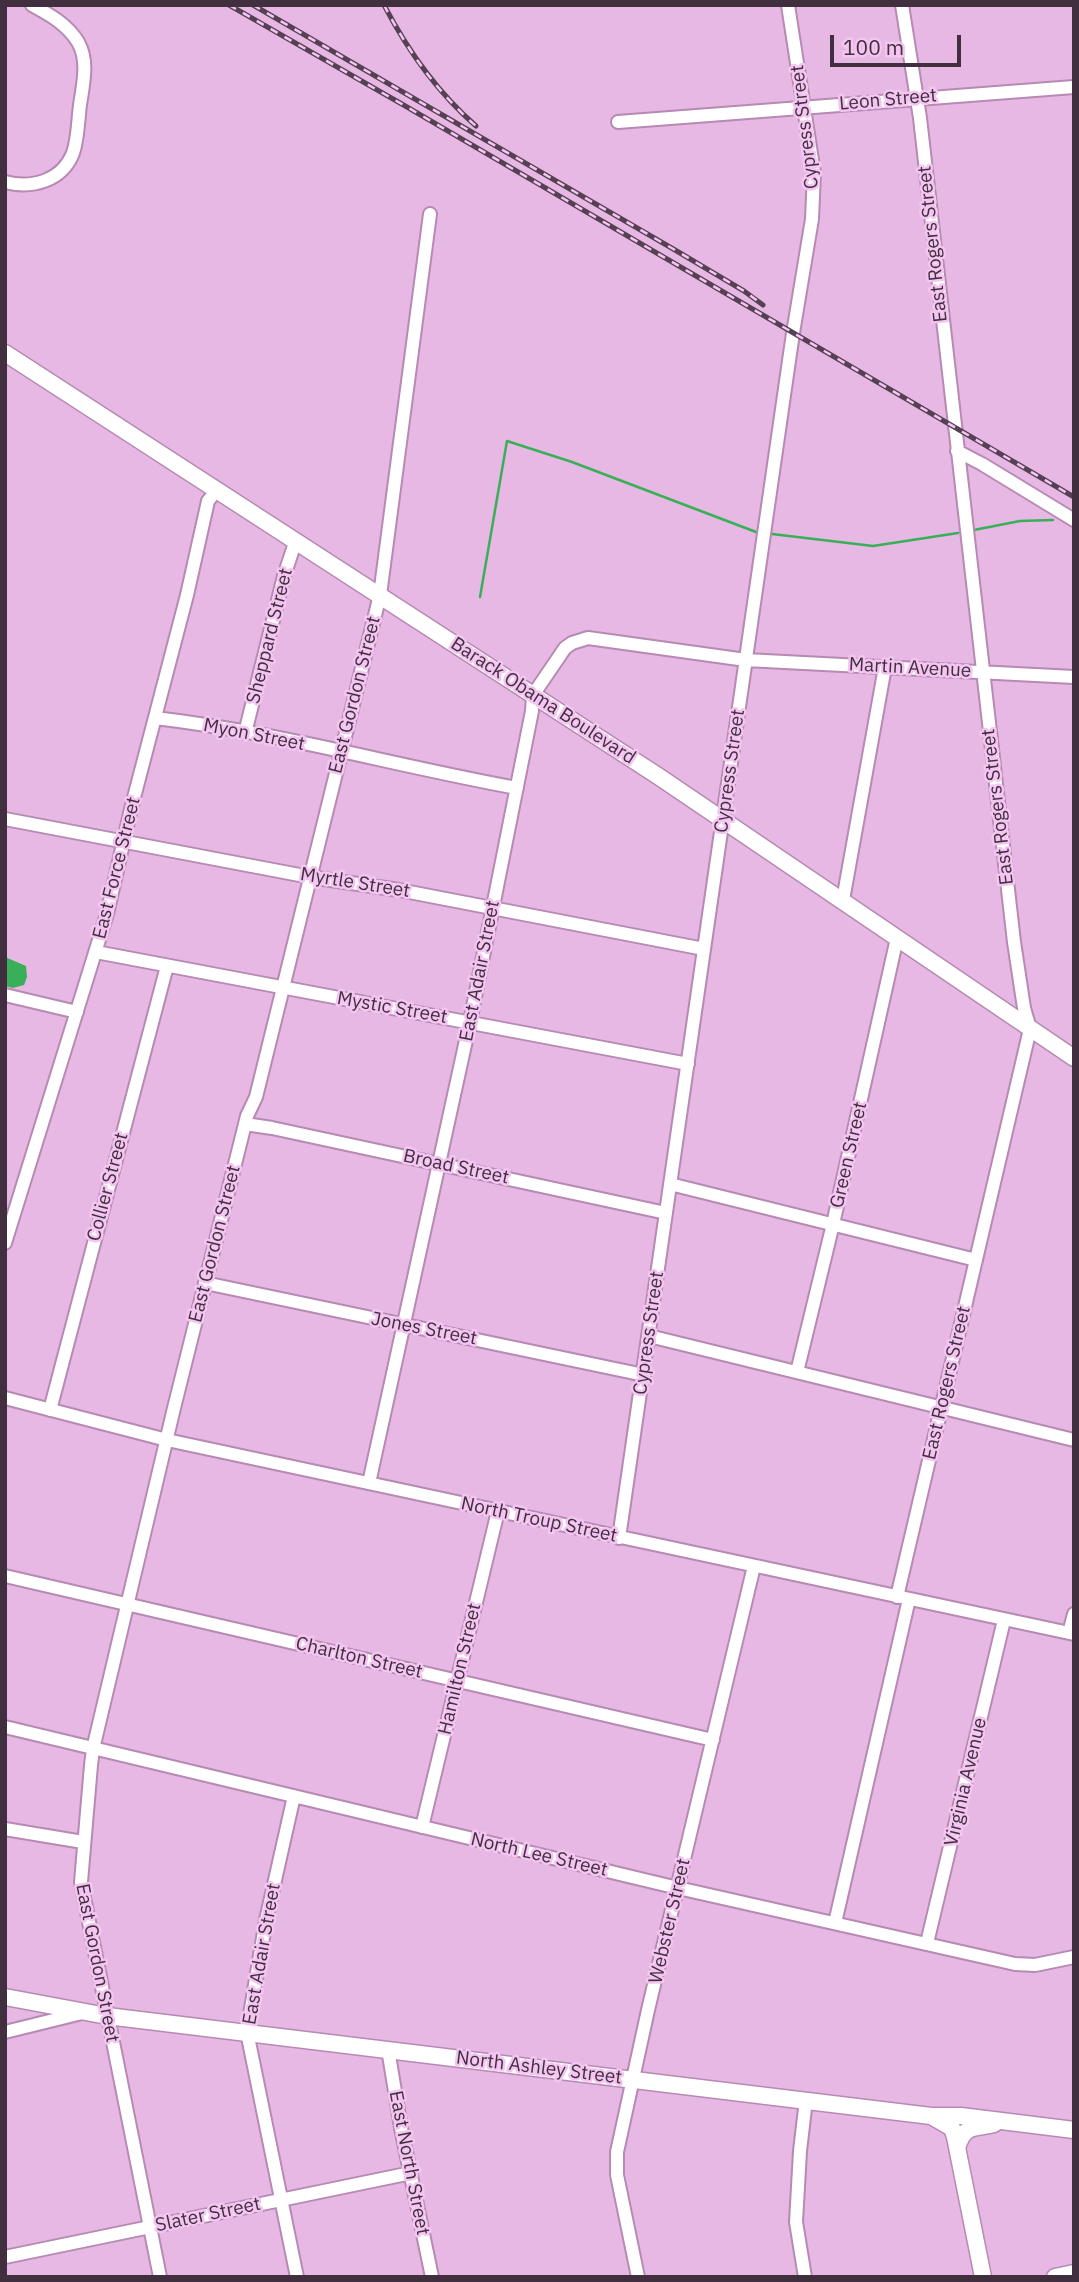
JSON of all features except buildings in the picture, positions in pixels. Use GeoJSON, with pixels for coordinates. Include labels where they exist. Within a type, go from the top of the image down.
{"type":"FeatureCollection","features":[{"type":"Feature","properties":{"kind":"main road","name":"Barack Obama Boulevard"},"geometry":{"type":"LineString","coordinates":[[5,353],[723,819],[1074,1058]]}},
{"type":"Feature","properties":{"kind":"main road","name":"North Ashley Street"},"geometry":{"type":"LineString","coordinates":[[5,1997],[107,2016],[930,2116],[961,2116],[1074,2130]]}},
{"type":"Feature","properties":{"kind":"main road"},"geometry":{"type":"LineString","coordinates":[[930,2116],[952,2128],[958,2145],[983,2277]]}},
{"type":"Feature","properties":{"kind":"main road"},"geometry":{"type":"LineString","coordinates":[[958,2145],[962,2133],[1004,2121]]}},
{"type":"Feature","properties":{"kind":"main road"},"geometry":{"type":"LineString","coordinates":[[1055,2277],[1074,2273]]}},
{"type":"Feature","properties":{"kind":"street"},"geometry":{"type":"LineString","coordinates":[[5,181],[25,185],[52,177],[69,161],[75,145],[84,77],[83,55],[65,25],[32,5]]}},
{"type":"Feature","properties":{"kind":"street","name":"Cypress Street"},"geometry":{"type":"LineString","coordinates":[[619,1538],[793,327],[812,219],[813,160],[788,5]]}},
{"type":"Feature","properties":{"kind":"street","name":"East Rogers Street"},"geometry":{"type":"LineString","coordinates":[[835,1923],[941,1407],[1030,1029],[1019,982],[917,98],[902,5]]}},
{"type":"Feature","properties":{"kind":"street","name":"Leon Street"},"geometry":{"type":"LineString","coordinates":[[618,122],[1074,87]]}},
{"type":"Feature","properties":{"kind":"street","name":"East Gordon Street"},"geometry":{"type":"LineString","coordinates":[[160,2277],[81,1882],[93,1749],[205,1283],[245,1125],[256,1097],[380,595],[430,214]]}},
{"type":"Feature","properties":{"kind":"street"},"geometry":{"type":"LineString","coordinates":[[957,451],[1074,520]]}},
{"type":"Feature","properties":{"kind":"street","name":"East Force Street"},"geometry":{"type":"LineString","coordinates":[[5,1243],[96,952],[208,501],[217,490]]}},
{"type":"Feature","properties":{"kind":"street","name":"Sheppard Street"},"geometry":{"type":"LineString","coordinates":[[246,733],[284,576],[296,540]]}},
{"type":"Feature","properties":{"kind":"street","name":"East Adair Street"},"geometry":{"type":"LineString","coordinates":[[369,1483],[470,1022],[533,695],[565,648],[588,638],[746,660]]}},
{"type":"Feature","properties":{"kind":"street","name":"Martin Avenue"},"geometry":{"type":"LineString","coordinates":[[746,660],[1074,677]]}},
{"type":"Feature","properties":{"kind":"street"},"geometry":{"type":"LineString","coordinates":[[843,900],[885,667]]}},
{"type":"Feature","properties":{"kind":"street","name":"Myon Street"},"geometry":{"type":"LineString","coordinates":[[155,718],[246,733],[517,788]]}},
{"type":"Feature","properties":{"kind":"street","name":"Myrtle Street"},"geometry":{"type":"LineString","coordinates":[[5,819],[310,877],[399,890],[704,949]]}},
{"type":"Feature","properties":{"kind":"street","name":"Green Street"},"geometry":{"type":"LineString","coordinates":[[797,1372],[897,938]]}},
{"type":"Feature","properties":{"kind":"street","name":"Mystic Street"},"geometry":{"type":"LineString","coordinates":[[96,952],[688,1064]]}},
{"type":"Feature","properties":{"kind":"street","name":"Collier Street"},"geometry":{"type":"LineString","coordinates":[[50,1410],[167,966]]}},
{"type":"Feature","properties":{"kind":"street"},"geometry":{"type":"LineString","coordinates":[[5,995],[77,1012]]}},
{"type":"Feature","properties":{"kind":"street","name":"Broad Street"},"geometry":{"type":"LineString","coordinates":[[245,1125],[272,1128],[440,1163],[666,1213]]}},
{"type":"Feature","properties":{"kind":"street"},"geometry":{"type":"LineString","coordinates":[[670,1184],[976,1260]]}},
{"type":"Feature","properties":{"kind":"street","name":"Jones Street"},"geometry":{"type":"LineString","coordinates":[[205,1283],[643,1375]]}},
{"type":"Feature","properties":{"kind":"street"},"geometry":{"type":"LineString","coordinates":[[649,1336],[1074,1440]]}},
{"type":"Feature","properties":{"kind":"street","name":"North Troup Street"},"geometry":{"type":"LineString","coordinates":[[5,1398],[167,1440],[1071,1634]]}},
{"type":"Feature","properties":{"kind":"street","name":"Hamilton Street"},"geometry":{"type":"LineString","coordinates":[[422,1827],[498,1511]]}},
{"type":"Feature","properties":{"kind":"street","name":"Webster Street"},"geometry":{"type":"LineString","coordinates":[[638,2277],[616,2165],[754,1566]]}},
{"type":"Feature","properties":{"kind":"street","name":"Charlton Street"},"geometry":{"type":"LineString","coordinates":[[5,1576],[713,1740]]}},
{"type":"Feature","properties":{"kind":"street"},"geometry":{"type":"LineString","coordinates":[[1071,1634],[1074,1614]]}},
{"type":"Feature","properties":{"kind":"street","name":"Virginia Avenue"},"geometry":{"type":"LineString","coordinates":[[928,1943],[1004,1620]]}},
{"type":"Feature","properties":{"kind":"street","name":"North Lee Street"},"geometry":{"type":"LineString","coordinates":[[5,1727],[678,1888],[1027,1965],[1074,1957]]}},
{"type":"Feature","properties":{"kind":"street","name":"East Adair Street"},"geometry":{"type":"LineString","coordinates":[[294,1796],[266,1920],[247,2032],[297,2277]]}},
{"type":"Feature","properties":{"kind":"street"},"geometry":{"type":"LineString","coordinates":[[5,1829],[83,1842]]}},
{"type":"Feature","properties":{"kind":"street"},"geometry":{"type":"LineString","coordinates":[[5,2032],[86,2012]]}},
{"type":"Feature","properties":{"kind":"street","name":"East North Street"},"geometry":{"type":"LineString","coordinates":[[388,2049],[432,2277]]}},
{"type":"Feature","properties":{"kind":"street"},"geometry":{"type":"LineString","coordinates":[[805,2277],[796,2221],[806,2100]]}},
{"type":"Feature","properties":{"kind":"street","name":"Slater Street"},"geometry":{"type":"LineString","coordinates":[[5,2257],[411,2173]]}},
{"type":"Feature","properties":{"kind":"shaded area"},"geometry":{"type":"Polygon","coordinates":[[[5,957],[26,966],[27,977],[24,985],[13,988],[5,986],[5,957]]]}},
{"type":"Feature","properties":{"kind":"waterway"},"geometry":{"type":"LineString","coordinates":[[480,597],[507,441],[572,462],[756,532]]}},
{"type":"Feature","properties":{"kind":"waterway"},"geometry":{"type":"LineString","coordinates":[[974,530],[1020,521],[1053,520]]}},
{"type":"Feature","properties":{"kind":"waterway"},"geometry":{"type":"LineString","coordinates":[[772,534],[873,546],[958,533]]}},
{"type":"Feature","properties":{"kind":"railway"},"geometry":{"type":"LineString","coordinates":[[229,5],[1074,497]]}},
{"type":"Feature","properties":{"kind":"railway"},"geometry":{"type":"LineString","coordinates":[[253,5],[675,250],[763,305]]}},
{"type":"Feature","properties":{"kind":"railway"},"geometry":{"type":"LineString","coordinates":[[384,5],[424,70],[476,126]]}}]}
